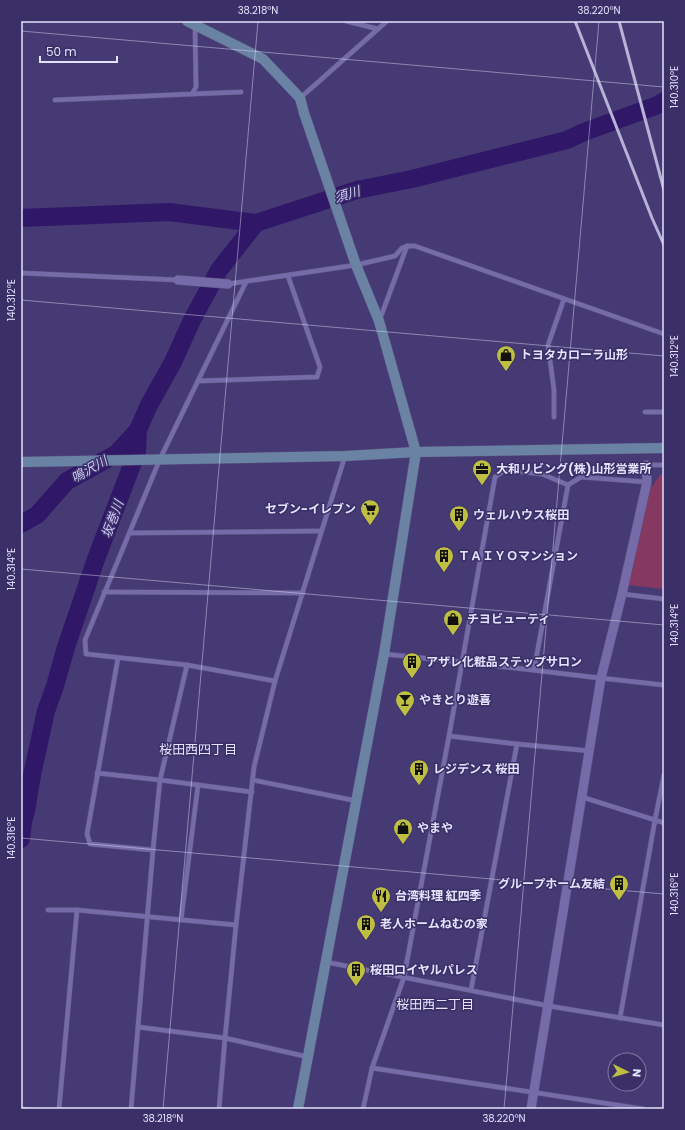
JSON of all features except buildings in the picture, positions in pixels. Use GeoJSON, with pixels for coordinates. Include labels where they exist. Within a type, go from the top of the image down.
{"type":"FeatureCollection","features":[{"type":"Feature","properties":{"kind":"street"},"geometry":{"type":"LineString","coordinates":[[191,23],[263,59],[300,98],[356,265],[379,321],[416,452],[384,654],[298,1109]]}},
{"type":"Feature","properties":{"kind":"street"},"geometry":{"type":"LineString","coordinates":[[178,280],[228,284]]}},
{"type":"Feature","properties":{"kind":"street"},"geometry":{"type":"LineString","coordinates":[[21,462],[345,456],[416,452],[664,448]]}},
{"type":"Feature","properties":{"kind":"street"},"geometry":{"type":"LineString","coordinates":[[531,1109],[601,678],[622,594],[646,482],[646,465]]}},
{"type":"Feature","properties":{"kind":"lane"},"geometry":{"type":"LineString","coordinates":[[346,21],[378,29]]}},
{"type":"Feature","properties":{"kind":"lane"},"geometry":{"type":"LineString","coordinates":[[300,98],[387,21]]}},
{"type":"Feature","properties":{"kind":"lane"},"geometry":{"type":"LineString","coordinates":[[191,23],[196,87],[192,94]]}},
{"type":"Feature","properties":{"kind":"lane"},"geometry":{"type":"LineString","coordinates":[[55,100],[241,92]]}},
{"type":"Feature","properties":{"kind":"lane"},"geometry":{"type":"LineString","coordinates":[[379,321],[407,246]]}},
{"type":"Feature","properties":{"kind":"lane"},"geometry":{"type":"LineString","coordinates":[[228,284],[356,265],[395,256],[402,248],[407,246],[415,246],[664,334]]}},
{"type":"Feature","properties":{"kind":"lane"},"geometry":{"type":"LineString","coordinates":[[21,273],[178,280]]}},
{"type":"Feature","properties":{"kind":"lane"},"geometry":{"type":"LineString","coordinates":[[198,381],[317,377],[320,367],[288,276]]}},
{"type":"Feature","properties":{"kind":"lane"},"geometry":{"type":"LineString","coordinates":[[246,282],[160,459],[85,640],[86,654],[187,665],[275,681]]}},
{"type":"Feature","properties":{"kind":"lane"},"geometry":{"type":"LineString","coordinates":[[554,417],[554,390],[548,345],[564,299]]}},
{"type":"Feature","properties":{"kind":"lane"},"geometry":{"type":"LineString","coordinates":[[645,412],[664,412]]}},
{"type":"Feature","properties":{"kind":"lane"},"geometry":{"type":"LineString","coordinates":[[220,1109],[236,925],[254,767],[275,681],[345,456]]}},
{"type":"Feature","properties":{"kind":"lane"},"geometry":{"type":"LineString","coordinates":[[646,465],[664,465]]}},
{"type":"Feature","properties":{"kind":"lane"},"geometry":{"type":"LineString","coordinates":[[363,1109],[372,1068],[404,977],[495,477],[505,470],[542,474],[568,485]]}},
{"type":"Feature","properties":{"kind":"lane"},"geometry":{"type":"LineString","coordinates":[[534,670],[568,485],[581,477],[646,482]]}},
{"type":"Feature","properties":{"kind":"lane"},"geometry":{"type":"LineString","coordinates":[[130,534],[321,532]]}},
{"type":"Feature","properties":{"kind":"lane"},"geometry":{"type":"LineString","coordinates":[[104,592],[303,593]]}},
{"type":"Feature","properties":{"kind":"lane"},"geometry":{"type":"LineString","coordinates":[[622,594],[664,598]]}},
{"type":"Feature","properties":{"kind":"lane"},"geometry":{"type":"LineString","coordinates":[[384,654],[462,661],[664,685]]}},
{"type":"Feature","properties":{"kind":"lane"},"geometry":{"type":"LineString","coordinates":[[118,658],[87,834],[90,844],[153,850]]}},
{"type":"Feature","properties":{"kind":"lane"},"geometry":{"type":"LineString","coordinates":[[131,1109],[160,780],[187,665]]}},
{"type":"Feature","properties":{"kind":"lane"},"geometry":{"type":"LineString","coordinates":[[449,736],[590,751]]}},
{"type":"Feature","properties":{"kind":"lane"},"geometry":{"type":"LineString","coordinates":[[471,990],[517,744]]}},
{"type":"Feature","properties":{"kind":"lane"},"geometry":{"type":"LineString","coordinates":[[98,773],[252,792]]}},
{"type":"Feature","properties":{"kind":"lane"},"geometry":{"type":"LineString","coordinates":[[620,1018],[664,775]]}},
{"type":"Feature","properties":{"kind":"lane"},"geometry":{"type":"LineString","coordinates":[[253,780],[357,801]]}},
{"type":"Feature","properties":{"kind":"lane"},"geometry":{"type":"LineString","coordinates":[[181,920],[198,785]]}},
{"type":"Feature","properties":{"kind":"lane"},"geometry":{"type":"LineString","coordinates":[[582,797],[664,823]]}},
{"type":"Feature","properties":{"kind":"lane"},"geometry":{"type":"LineString","coordinates":[[48,910],[77,910],[236,925]]}},
{"type":"Feature","properties":{"kind":"lane"},"geometry":{"type":"LineString","coordinates":[[59,1109],[77,910]]}},
{"type":"Feature","properties":{"kind":"lane"},"geometry":{"type":"LineString","coordinates":[[326,962],[548,1006],[664,1025]]}},
{"type":"Feature","properties":{"kind":"lane"},"geometry":{"type":"LineString","coordinates":[[138,1027],[225,1038],[308,1057]]}},
{"type":"Feature","properties":{"kind":"lane"},"geometry":{"type":"LineString","coordinates":[[372,1068],[643,1109]]}},
{"type":"Feature","properties":{"kind":"lane"},"geometry":{"type":"LineString","coordinates":[[606,1103],[606,1109]]}},
{"type":"Feature","properties":{"kind":"shaded area"},"geometry":{"type":"Polygon","coordinates":[[[660,475],[664,475],[664,589],[628,585],[650,489],[660,475]]]}},
{"type":"Feature","properties":{"kind":"waterway","name":"須川"},"geometry":{"type":"LineString","coordinates":[[21,218],[169,212],[256,223],[357,190],[412,179],[567,140],[584,132],[658,105],[664,101]]}},
{"type":"Feature","properties":{"kind":"waterway","name":"坂巻川"},"geometry":{"type":"LineString","coordinates":[[21,839],[32,775],[46,711],[96,559],[137,452],[138,430],[149,405],[173,362],[192,320],[219,270],[256,223]]}},
{"type":"Feature","properties":{"kind":"waterway","name":"鳴沢川"},"geometry":{"type":"LineString","coordinates":[[21,524],[37,515],[67,481],[116,454],[138,430]]}},
{"type":"Feature","properties":{"kind":"railway"},"geometry":{"type":"LineString","coordinates":[[575,21],[664,245]]}},
{"type":"Feature","properties":{"kind":"railway"},"geometry":{"type":"LineString","coordinates":[[619,21],[664,190]]}},
{"type":"Feature","properties":{"kind":"place","name":"トヨタカローラ山形"},"geometry":{"type":"Point","coordinates":[506,372]}},
{"type":"Feature","properties":{"kind":"place","name":"大和リビング(株)山形営業所"},"geometry":{"type":"Point","coordinates":[482,486]}},
{"type":"Feature","properties":{"kind":"place","name":"セブン-イレブン"},"geometry":{"type":"Point","coordinates":[370,526]}},
{"type":"Feature","properties":{"kind":"place","name":"ウェルハウス桜田"},"geometry":{"type":"Point","coordinates":[459,532]}},
{"type":"Feature","properties":{"kind":"place","name":"ＴＡＩＹＯマンション"},"geometry":{"type":"Point","coordinates":[444,573]}},
{"type":"Feature","properties":{"kind":"place","name":"チヨビューティ"},"geometry":{"type":"Point","coordinates":[453,636]}},
{"type":"Feature","properties":{"kind":"place","name":"アザレ化粧品ステップサロン"},"geometry":{"type":"Point","coordinates":[412,679]}},
{"type":"Feature","properties":{"kind":"place","name":"やきとり遊喜"},"geometry":{"type":"Point","coordinates":[405,717]}},
{"type":"Feature","properties":{"kind":"place","name":"レジデンス 桜田"},"geometry":{"type":"Point","coordinates":[419,786]}},
{"type":"Feature","properties":{"kind":"place","name":"やまや"},"geometry":{"type":"Point","coordinates":[403,845]}},
{"type":"Feature","properties":{"kind":"place","name":"グループホーム友結"},"geometry":{"type":"Point","coordinates":[619,901]}},
{"type":"Feature","properties":{"kind":"place","name":"台湾料理 紅四季"},"geometry":{"type":"Point","coordinates":[381,913]}},
{"type":"Feature","properties":{"kind":"place","name":"老人ホームねむの家"},"geometry":{"type":"Point","coordinates":[366,941]}},
{"type":"Feature","properties":{"kind":"place","name":"桜田ロイヤルパレス"},"geometry":{"type":"Point","coordinates":[356,987]}},
{"type":"Feature","properties":{"kind":"district","name":"桜田西四丁目"},"geometry":{"type":"Point","coordinates":[198,749]}},
{"type":"Feature","properties":{"kind":"district","name":"桜田西二丁目"},"geometry":{"type":"Point","coordinates":[435,1004]}}]}
